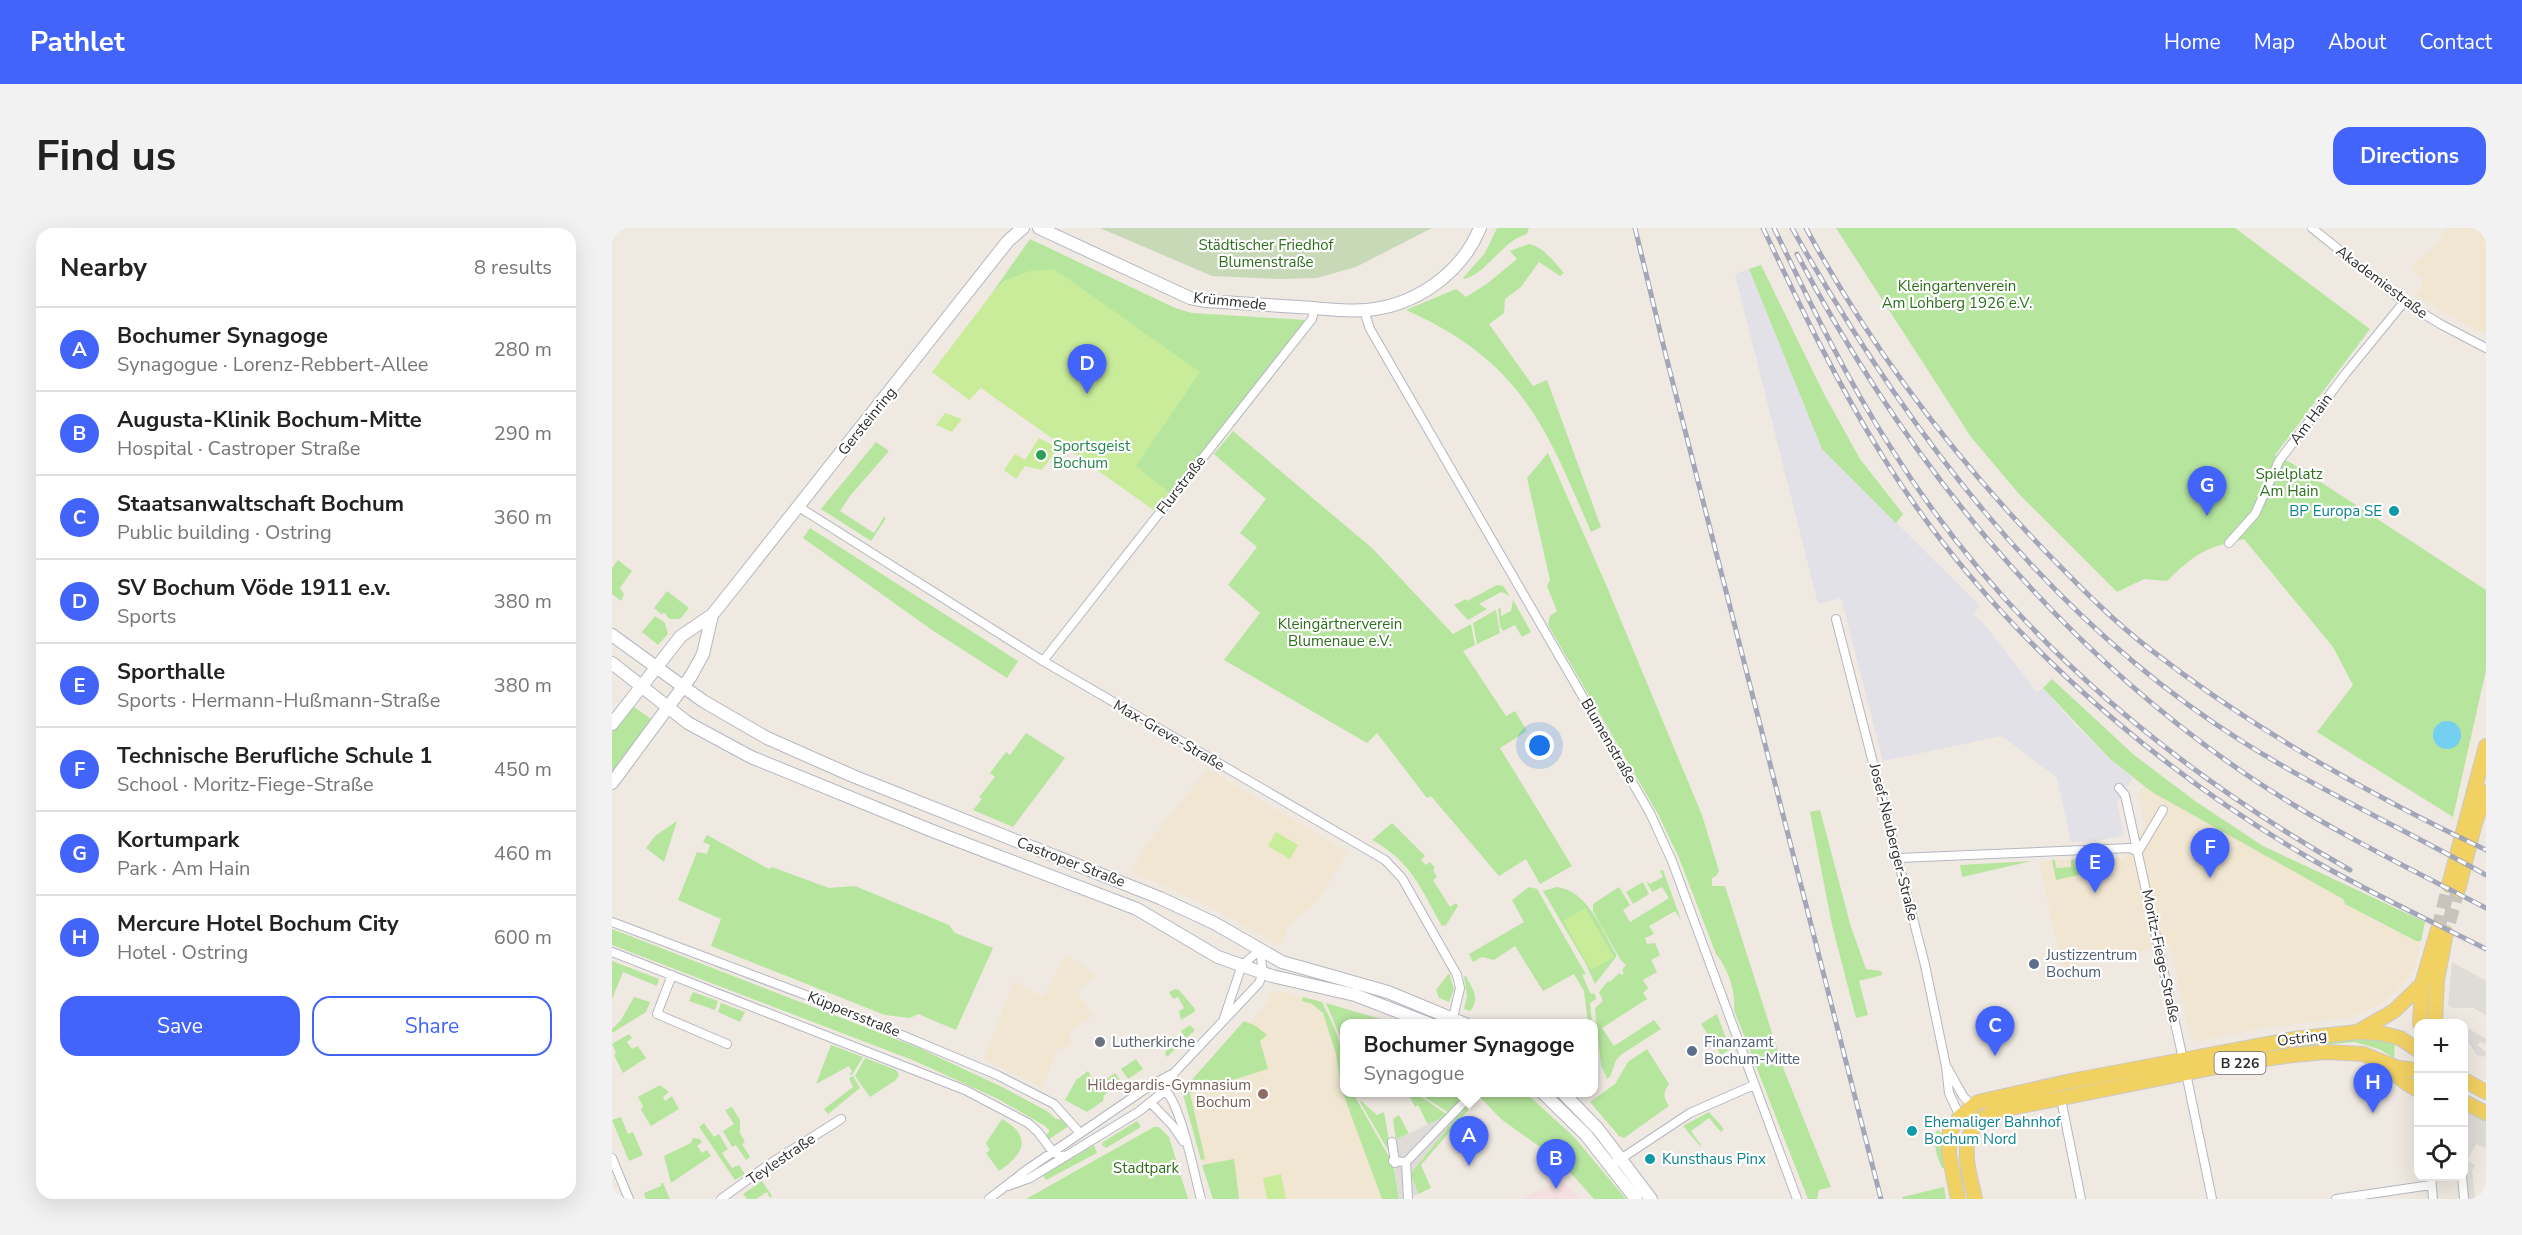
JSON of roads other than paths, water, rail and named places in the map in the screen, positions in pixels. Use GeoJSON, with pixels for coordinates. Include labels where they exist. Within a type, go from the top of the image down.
{"type":"FeatureCollection","features":[{"type":"Feature","properties":{"kind":"main road","name":"Gersteinring"},"geometry":{"type":"LineString","coordinates":[[655,667],[681,636],[712,615],[1008,241],[1023,228]]}},
{"type":"Feature","properties":{"kind":"main road","name":"Krümmede"},"geometry":{"type":"LineString","coordinates":[[1039,228],[1190,298],[1206,301],[1364,310],[1423,293],[1438,283],[1463,257],[1480,228]]}},
{"type":"Feature","properties":{"kind":"main road","name":"Gersteinring"},"geometry":{"type":"LineString","coordinates":[[682,687],[704,654],[712,615]]}},
{"type":"Feature","properties":{"kind":"main road","name":"Castroper Straße"},"geometry":{"type":"LineString","coordinates":[[612,635],[682,687],[767,738],[941,811],[1160,898],[1214,923],[1282,962],[1388,992],[1450,1019]]}},
{"type":"Feature","properties":{"kind":"main road","name":"Castroper Straße"},"geometry":{"type":"LineString","coordinates":[[612,663],[701,731],[751,757],[935,832],[1137,909],[1218,957],[1263,973],[1355,995],[1419,1019]]}},
{"type":"Feature","properties":{"kind":"main road"},"geometry":{"type":"LineString","coordinates":[[612,724],[655,667]]}},
{"type":"Feature","properties":{"kind":"main road"},"geometry":{"type":"LineString","coordinates":[[612,783],[682,687]]}},
{"type":"Feature","properties":{"kind":"main road"},"geometry":{"type":"LineString","coordinates":[[2486,746],[2454,888],[2486,792]]}},
{"type":"Feature","properties":{"kind":"main road"},"geometry":{"type":"LineString","coordinates":[[935,832],[941,811]]}},
{"type":"Feature","properties":{"kind":"main road","name":"B 226"},"geometry":{"type":"LineString","coordinates":[[2420,1019],[2422,984],[2442,931],[2435,1019]]}},
{"type":"Feature","properties":{"kind":"main road","name":"B 226"},"geometry":{"type":"LineString","coordinates":[[2357,1032],[2394,1011],[2422,984]]}},
{"type":"Feature","properties":{"kind":"main road","name":"Ostring"},"geometry":{"type":"LineString","coordinates":[[1958,1199],[1949,1154],[1950,1131],[1972,1106],[1985,1100],[2254,1045],[2357,1032],[2393,1035],[2414,1048]]}},
{"type":"Feature","properties":{"kind":"main road","name":"Ostring"},"geometry":{"type":"LineString","coordinates":[[1976,1124],[1996,1111],[2258,1059],[2326,1052],[2363,1054],[2405,1070],[2414,1070]]}},
{"type":"Feature","properties":{"kind":"main road"},"geometry":{"type":"LineString","coordinates":[[2183,1059],[2187,1073]]}},
{"type":"Feature","properties":{"kind":"main road","name":"Ostring"},"geometry":{"type":"LineString","coordinates":[[2384,1063],[2414,1088]]}},
{"type":"Feature","properties":{"kind":"main road"},"geometry":{"type":"LineString","coordinates":[[2061,1099],[2072,1081]]}},
{"type":"Feature","properties":{"kind":"main road"},"geometry":{"type":"LineString","coordinates":[[2468,1084],[2486,1092]]}},
{"type":"Feature","properties":{"kind":"main road"},"geometry":{"type":"LineString","coordinates":[[1547,1097],[1652,1199]]}},
{"type":"Feature","properties":{"kind":"main road"},"geometry":{"type":"LineString","coordinates":[[1567,1097],[1598,1129],[1636,1199]]}},
{"type":"Feature","properties":{"kind":"main road"},"geometry":{"type":"LineString","coordinates":[[2468,1104],[2486,1113]]}},
{"type":"Feature","properties":{"kind":"main road"},"geometry":{"type":"LineString","coordinates":[[1972,1106],[1976,1124],[1968,1138],[1966,1149],[1975,1199]]}},
{"type":"Feature","properties":{"kind":"main road"},"geometry":{"type":"LineString","coordinates":[[1960,1117],[1976,1124]]}},
{"type":"Feature","properties":{"kind":"street","name":"Akademiestraße"},"geometry":{"type":"LineString","coordinates":[[2312,228],[2404,302],[2486,348]]}},
{"type":"Feature","properties":{"kind":"street","name":"Am Hain"},"geometry":{"type":"LineString","coordinates":[[2229,543],[2255,514],[2279,461],[2404,302]]}},
{"type":"Feature","properties":{"kind":"street","name":"Flurstraße"},"geometry":{"type":"LineString","coordinates":[[1043,661],[1312,320],[1315,308]]}},
{"type":"Feature","properties":{"kind":"street","name":"Blumenstraße"},"geometry":{"type":"LineString","coordinates":[[1364,310],[1370,329],[1650,813],[1672,861],[1797,1199]]}},
{"type":"Feature","properties":{"kind":"street","name":"Max-Greve-Straße"},"geometry":{"type":"LineString","coordinates":[[799,507],[1043,661],[1385,860],[1402,878],[1457,975],[1460,988],[1457,1019]]}},
{"type":"Feature","properties":{"kind":"street","name":"Josef-Neuberger-Straße"},"geometry":{"type":"LineString","coordinates":[[1836,619],[1925,965],[1951,1101],[1960,1117]]}},
{"type":"Feature","properties":{"kind":"street","name":"Moritz-Fiege-Straße"},"geometry":{"type":"LineString","coordinates":[[2119,788],[2125,795],[2183,1059]]}},
{"type":"Feature","properties":{"kind":"street"},"geometry":{"type":"LineString","coordinates":[[1899,858],[2130,848],[2138,852],[2163,810]]}},
{"type":"Feature","properties":{"kind":"street","name":"Küppersstraße"},"geometry":{"type":"LineString","coordinates":[[612,922],[811,997],[997,1075],[1054,1104],[1080,1133]]}},
{"type":"Feature","properties":{"kind":"street"},"geometry":{"type":"LineString","coordinates":[[1223,1022],[1242,965],[1260,950]]}},
{"type":"Feature","properties":{"kind":"street"},"geometry":{"type":"LineString","coordinates":[[988,1199],[1080,1133],[1153,1084],[1174,1073],[1259,983],[1263,973],[1260,950]]}},
{"type":"Feature","properties":{"kind":"street","name":"Küppersstraße"},"geometry":{"type":"LineString","coordinates":[[612,952],[965,1090],[1028,1123],[1053,1152]]}},
{"type":"Feature","properties":{"kind":"street"},"geometry":{"type":"LineString","coordinates":[[672,975],[657,1014],[727,1044]]}},
{"type":"Feature","properties":{"kind":"street","name":"Josef-Neuberger-Straße"},"geometry":{"type":"LineString","coordinates":[[1946,1066],[1963,1096],[1972,1106]]}},
{"type":"Feature","properties":{"kind":"street"},"geometry":{"type":"LineString","coordinates":[[1008,1186],[1030,1178],[1151,1103],[1166,1090],[1174,1073]]}},
{"type":"Feature","properties":{"kind":"street"},"geometry":{"type":"LineString","coordinates":[[2187,1073],[2212,1199]]}},
{"type":"Feature","properties":{"kind":"street"},"geometry":{"type":"LineString","coordinates":[[1153,1084],[1166,1090],[1174,1105],[1201,1199]]}},
{"type":"Feature","properties":{"kind":"street"},"geometry":{"type":"LineString","coordinates":[[1153,1084],[1151,1103],[1173,1126],[1185,1143]]}},
{"type":"Feature","properties":{"kind":"street"},"geometry":{"type":"LineString","coordinates":[[1615,1162],[1690,1113],[1754,1085]]}},
{"type":"Feature","properties":{"kind":"street"},"geometry":{"type":"LineString","coordinates":[[1392,1142],[1394,1162],[1406,1162],[1469,1097]]}},
{"type":"Feature","properties":{"kind":"street"},"geometry":{"type":"LineString","coordinates":[[2061,1099],[2081,1199]]}},
{"type":"Feature","properties":{"kind":"street","name":"Teylestraße"},"geometry":{"type":"LineString","coordinates":[[721,1199],[841,1119]]}},
{"type":"Feature","properties":{"kind":"street"},"geometry":{"type":"LineString","coordinates":[[1080,1133],[1080,1147]]}},
{"type":"Feature","properties":{"kind":"street"},"geometry":{"type":"LineString","coordinates":[[1053,1152],[1064,1157]]}},
{"type":"Feature","properties":{"kind":"street"},"geometry":{"type":"LineString","coordinates":[[612,1158],[629,1199]]}},
{"type":"Feature","properties":{"kind":"street"},"geometry":{"type":"LineString","coordinates":[[1406,1162],[1408,1199]]}},
{"type":"Feature","properties":{"kind":"street"},"geometry":{"type":"LineString","coordinates":[[2336,1199],[2431,1181],[2433,1199]]}},
{"type":"Feature","properties":{"kind":"street"},"geometry":{"type":"LineString","coordinates":[[2462,1181],[2464,1199]]}},
{"type":"Feature","properties":{"kind":"water"},"geometry":{"type":"Polygon","coordinates":[[[2447,721],[2457,725],[2461,735],[2457,745],[2447,749],[2437,745],[2433,735],[2437,725],[2447,721]]]}},
{"type":"Feature","properties":{"kind":"tunnel"},"geometry":{"type":"LineString","coordinates":[[2438,929],[2449,885]]}},
{"type":"Feature","properties":{"kind":"tunnel"},"geometry":{"type":"LineString","coordinates":[[2449,922],[2458,890]]}},
{"type":"Feature","properties":{"kind":"railway"},"geometry":{"type":"LineString","coordinates":[[1635,228],[1881,1199]]}},
{"type":"Feature","properties":{"kind":"railway"},"geometry":{"type":"LineString","coordinates":[[1763,228],[1835,373],[1883,457],[1923,517],[1968,574],[2017,629],[2125,729],[2183,775],[2243,817],[2326,868],[2486,949]]}},
{"type":"Feature","properties":{"kind":"railway"},"geometry":{"type":"LineString","coordinates":[[1774,228],[1829,340],[1875,422],[1936,514],[1985,576],[2038,634],[2094,688],[2154,738],[2217,786],[2350,870]]}},
{"type":"Feature","properties":{"kind":"railway"},"geometry":{"type":"LineString","coordinates":[[1792,228],[1835,302],[1882,375],[1932,446],[1986,514],[2044,578],[2106,638],[2172,693],[2243,742],[2333,794],[2486,875]]}},
{"type":"Feature","properties":{"kind":"railway"},"geometry":{"type":"LineString","coordinates":[[1806,228],[1886,358],[1947,439],[2013,516],[2110,616],[2190,679],[2271,734],[2355,783],[2486,850]]}},
{"type":"Feature","properties":{"kind":"railway"},"geometry":{"type":"LineString","coordinates":[[1797,254],[1839,329],[1885,403],[1935,473],[1989,541],[2047,605],[2109,665],[2174,721],[2273,792],[2363,844],[2486,908]]}},
{"type":"Feature","properties":{"kind":"place","name":"SV Bochum Vöde 1911 e.v."},"geometry":{"type":"Point","coordinates":[1087,394]}},
{"type":"Feature","properties":{"kind":"place","name":"Sportsgeist Bochum"},"geometry":{"type":"Point","coordinates":[1041,455]}},
{"type":"Feature","properties":{"kind":"place","name":"BP Europa SE"},"geometry":{"type":"Point","coordinates":[2394,511]}},
{"type":"Feature","properties":{"kind":"place","name":"Kortumpark"},"geometry":{"type":"Point","coordinates":[2207,516]}},
{"type":"Feature","properties":{"kind":"place","name":"Technische Berufliche Schule 1"},"geometry":{"type":"Point","coordinates":[2210,878]}},
{"type":"Feature","properties":{"kind":"place","name":"Sporthalle"},"geometry":{"type":"Point","coordinates":[2095,893]}},
{"type":"Feature","properties":{"kind":"place","name":"Justizzentrum Bochum"},"geometry":{"type":"Point","coordinates":[2034,964]}},
{"type":"Feature","properties":{"kind":"place","name":"Lutherkirche"},"geometry":{"type":"Point","coordinates":[1100,1042]}},
{"type":"Feature","properties":{"kind":"place","name":"Finanzamt Bochum-Mitte"},"geometry":{"type":"Point","coordinates":[1692,1051]}},
{"type":"Feature","properties":{"kind":"place","name":"Staatsanwaltschaft Bochum"},"geometry":{"type":"Point","coordinates":[1995,1056]}},
{"type":"Feature","properties":{"kind":"place","name":"Hildegardis-Gymnasium Bochum"},"geometry":{"type":"Point","coordinates":[1263,1094]}},
{"type":"Feature","properties":{"kind":"place","name":"Mercure Hotel Bochum City"},"geometry":{"type":"Point","coordinates":[2373,1113]}},
{"type":"Feature","properties":{"kind":"place","name":"Ehemaliger Bahnhof Bochum Nord"},"geometry":{"type":"Point","coordinates":[1912,1131]}},
{"type":"Feature","properties":{"kind":"place","name":"Kunsthaus Pinx"},"geometry":{"type":"Point","coordinates":[1650,1159]}},
{"type":"Feature","properties":{"kind":"place","name":"Bochumer Synagoge"},"geometry":{"type":"Point","coordinates":[1469,1166]}},
{"type":"Feature","properties":{"kind":"place","name":"Augusta-Klinik Bochum-Mitte"},"geometry":{"type":"Point","coordinates":[1556,1189]}},
{"type":"Feature","properties":{"kind":"park label","name":"Städtischer Friedhof Blumenstraße"},"geometry":{"type":"Point","coordinates":[1266,254]}},
{"type":"Feature","properties":{"kind":"park label","name":"Kleingartenverein Am Lohberg 1926 e.V."},"geometry":{"type":"Point","coordinates":[1957,294]}},
{"type":"Feature","properties":{"kind":"park label","name":"Spielplatz Am Hain"},"geometry":{"type":"Point","coordinates":[2289,482]}},
{"type":"Feature","properties":{"kind":"park label","name":"Kleingärtnerverein Blumenaue e.V."},"geometry":{"type":"Point","coordinates":[1340,632]}},
{"type":"Feature","properties":{"kind":"park label","name":"Stadtpark"},"geometry":{"type":"Point","coordinates":[1146,1168]}}]}
